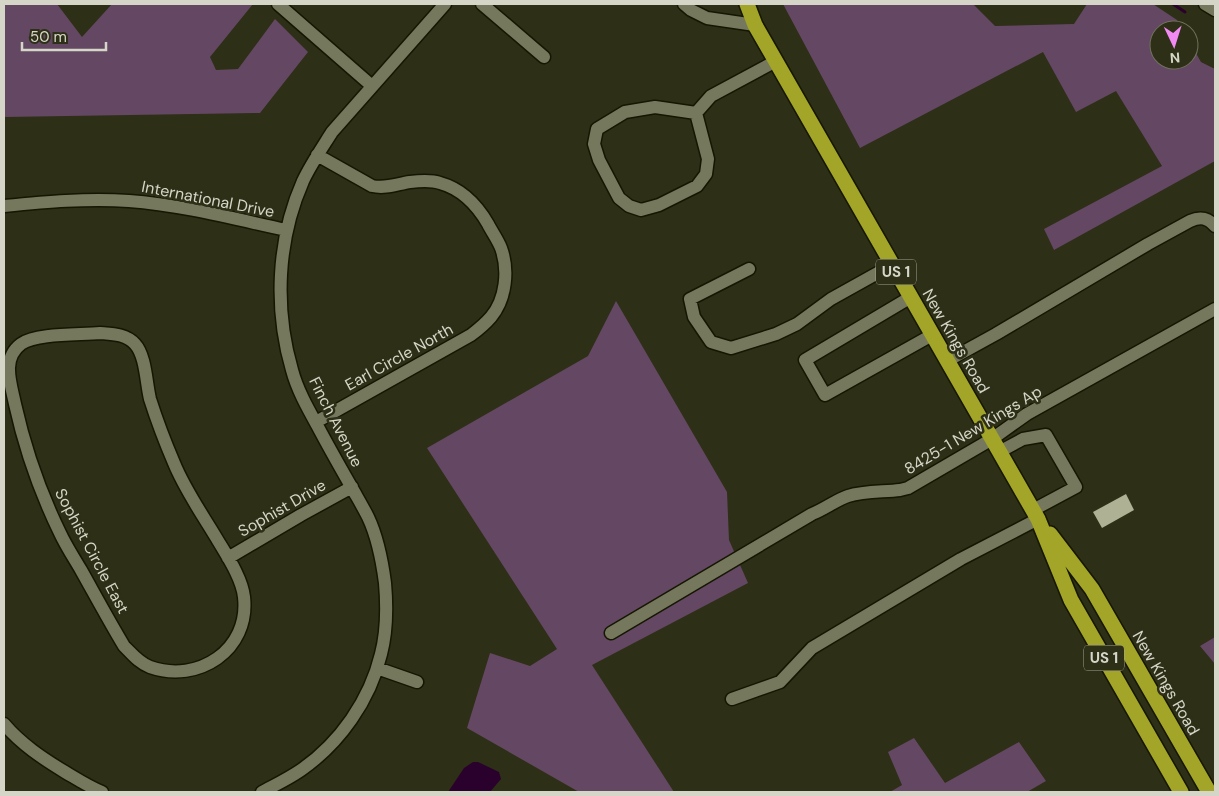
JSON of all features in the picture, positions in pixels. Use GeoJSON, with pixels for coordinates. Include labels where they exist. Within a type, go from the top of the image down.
{"type":"FeatureCollection","features":[{"type":"Feature","properties":{"kind":"highway","name":"New Kings Road"},"geometry":{"type":"LineString","coordinates":[[737,4],[755,25]]}},
{"type":"Feature","properties":{"kind":"highway","name":"New Kings Road"},"geometry":{"type":"LineString","coordinates":[[747,4],[755,25],[1035,515],[1071,600],[1181,792]]}},
{"type":"Feature","properties":{"kind":"highway","name":"New Kings Road"},"geometry":{"type":"LineString","coordinates":[[1035,515],[1092,589],[1209,792]]}},
{"type":"Feature","properties":{"kind":"street"},"geometry":{"type":"LineString","coordinates":[[278,4],[372,86]]}},
{"type":"Feature","properties":{"kind":"street","name":"Finch Avenue"},"geometry":{"type":"LineString","coordinates":[[262,792],[302,769],[336,739],[360,705],[372,682],[381,653],[386,617],[383,567],[368,517],[303,399],[292,372],[282,320],[280,293],[286,230],[303,181],[332,132],[445,4]]}},
{"type":"Feature","properties":{"kind":"street"},"geometry":{"type":"LineString","coordinates":[[482,4],[544,57]]}},
{"type":"Feature","properties":{"kind":"street"},"geometry":{"type":"LineString","coordinates":[[684,4],[707,18],[755,25]]}},
{"type":"Feature","properties":{"kind":"street"},"geometry":{"type":"LineString","coordinates":[[1205,4],[1215,10]]}},
{"type":"Feature","properties":{"kind":"street"},"geometry":{"type":"LineString","coordinates":[[696,113],[711,96],[776,61]]}},
{"type":"Feature","properties":{"kind":"street"},"geometry":{"type":"LineString","coordinates":[[655,107],[696,113],[708,159],[706,174],[697,186],[659,205],[641,210],[629,206],[620,198],[599,160],[594,144],[597,129],[625,112],[655,107]]}},
{"type":"Feature","properties":{"kind":"street","name":"Earl Circle North"},"geometry":{"type":"LineString","coordinates":[[316,422],[482,327],[492,316],[501,300],[505,266],[501,248],[484,216],[472,201],[457,190],[440,183],[423,181],[381,188],[372,186],[317,156]]}},
{"type":"Feature","properties":{"kind":"street","name":"International Drive"},"geometry":{"type":"LineString","coordinates":[[4,206],[54,201],[129,201],[173,206],[286,230]]}},
{"type":"Feature","properties":{"kind":"street"},"geometry":{"type":"LineString","coordinates":[[947,361],[1190,221],[1196,218],[1204,218],[1211,221],[1215,226]]}},
{"type":"Feature","properties":{"kind":"street"},"geometry":{"type":"LineString","coordinates":[[749,269],[690,299],[694,317],[711,342],[731,348],[776,334],[797,324],[830,299],[892,265]]}},
{"type":"Feature","properties":{"kind":"street"},"geometry":{"type":"LineString","coordinates":[[911,297],[805,360],[825,395],[932,335]]}},
{"type":"Feature","properties":{"kind":"street","name":"8425-1 New Kings Ap"},"geometry":{"type":"LineString","coordinates":[[611,633],[812,514],[842,499],[850,496],[908,488],[996,446],[1028,414],[1215,309]]}},
{"type":"Feature","properties":{"kind":"street","name":"Sophist Circle East"},"geometry":{"type":"LineString","coordinates":[[100,333],[114,334],[126,338],[135,344],[140,351],[150,398],[175,467],[193,501],[228,558],[241,585],[244,597],[244,612],[235,641],[225,653],[200,668],[185,672],[171,672],[150,667],[138,660],[124,646],[60,534],[33,468],[21,430],[8,374],[9,362],[14,351],[21,344],[29,340],[52,336],[100,333]]}},
{"type":"Feature","properties":{"kind":"street"},"geometry":{"type":"LineString","coordinates":[[732,699],[780,682],[812,648],[1035,515],[1076,487],[1046,435],[1033,436],[996,446]]}},
{"type":"Feature","properties":{"kind":"street","name":"Sophist Drive"},"geometry":{"type":"LineString","coordinates":[[228,558],[352,487]]}},
{"type":"Feature","properties":{"kind":"street"},"geometry":{"type":"LineString","coordinates":[[377,668],[417,682]]}},
{"type":"Feature","properties":{"kind":"street"},"geometry":{"type":"LineString","coordinates":[[4,724],[41,758],[102,792]]}},
{"type":"Feature","properties":{"kind":"shaded area"},"geometry":{"type":"Polygon","coordinates":[[[4,4],[57,4],[82,37],[112,4],[253,4],[210,57],[216,70],[238,69],[275,19],[308,52],[260,113],[4,117],[4,4]]]}},
{"type":"Feature","properties":{"kind":"shaded area"},"geometry":{"type":"Polygon","coordinates":[[[783,4],[973,4],[995,26],[1074,24],[1087,4],[1153,4],[1177,20],[1149,20],[1149,70],[1199,70],[1199,58],[1201,62],[1215,69],[1215,161],[1054,250],[1044,229],[1162,166],[1116,91],[1076,112],[1043,52],[860,148],[783,4]]]}},
{"type":"Feature","properties":{"kind":"shaded area"},"geometry":{"type":"Polygon","coordinates":[[[616,301],[727,492],[729,540],[748,583],[592,665],[674,792],[579,792],[467,728],[490,653],[530,666],[557,649],[427,448],[588,356],[616,301]]]}},
{"type":"Feature","properties":{"kind":"shaded area"},"geometry":{"type":"Polygon","coordinates":[[[1215,637],[1215,664],[1200,646],[1215,637]]]}},
{"type":"Feature","properties":{"kind":"shaded area"},"geometry":{"type":"Polygon","coordinates":[[[914,738],[945,783],[1019,742],[1046,781],[1027,792],[890,792],[902,785],[888,752],[914,738]]]}},
{"type":"Feature","properties":{"kind":"shaded area"},"geometry":{"type":"Polygon","coordinates":[[[473,762],[478,762],[499,772],[501,779],[490,792],[448,792],[464,768],[473,762]]]}},
{"type":"Feature","properties":{"kind":"building"},"geometry":{"type":"Polygon","coordinates":[[[1126,494],[1134,510],[1102,528],[1093,512],[1126,494]]]}},
{"type":"Feature","properties":{"kind":"waterway"},"geometry":{"type":"LineString","coordinates":[[1173,4],[1185,12]]}}]}
